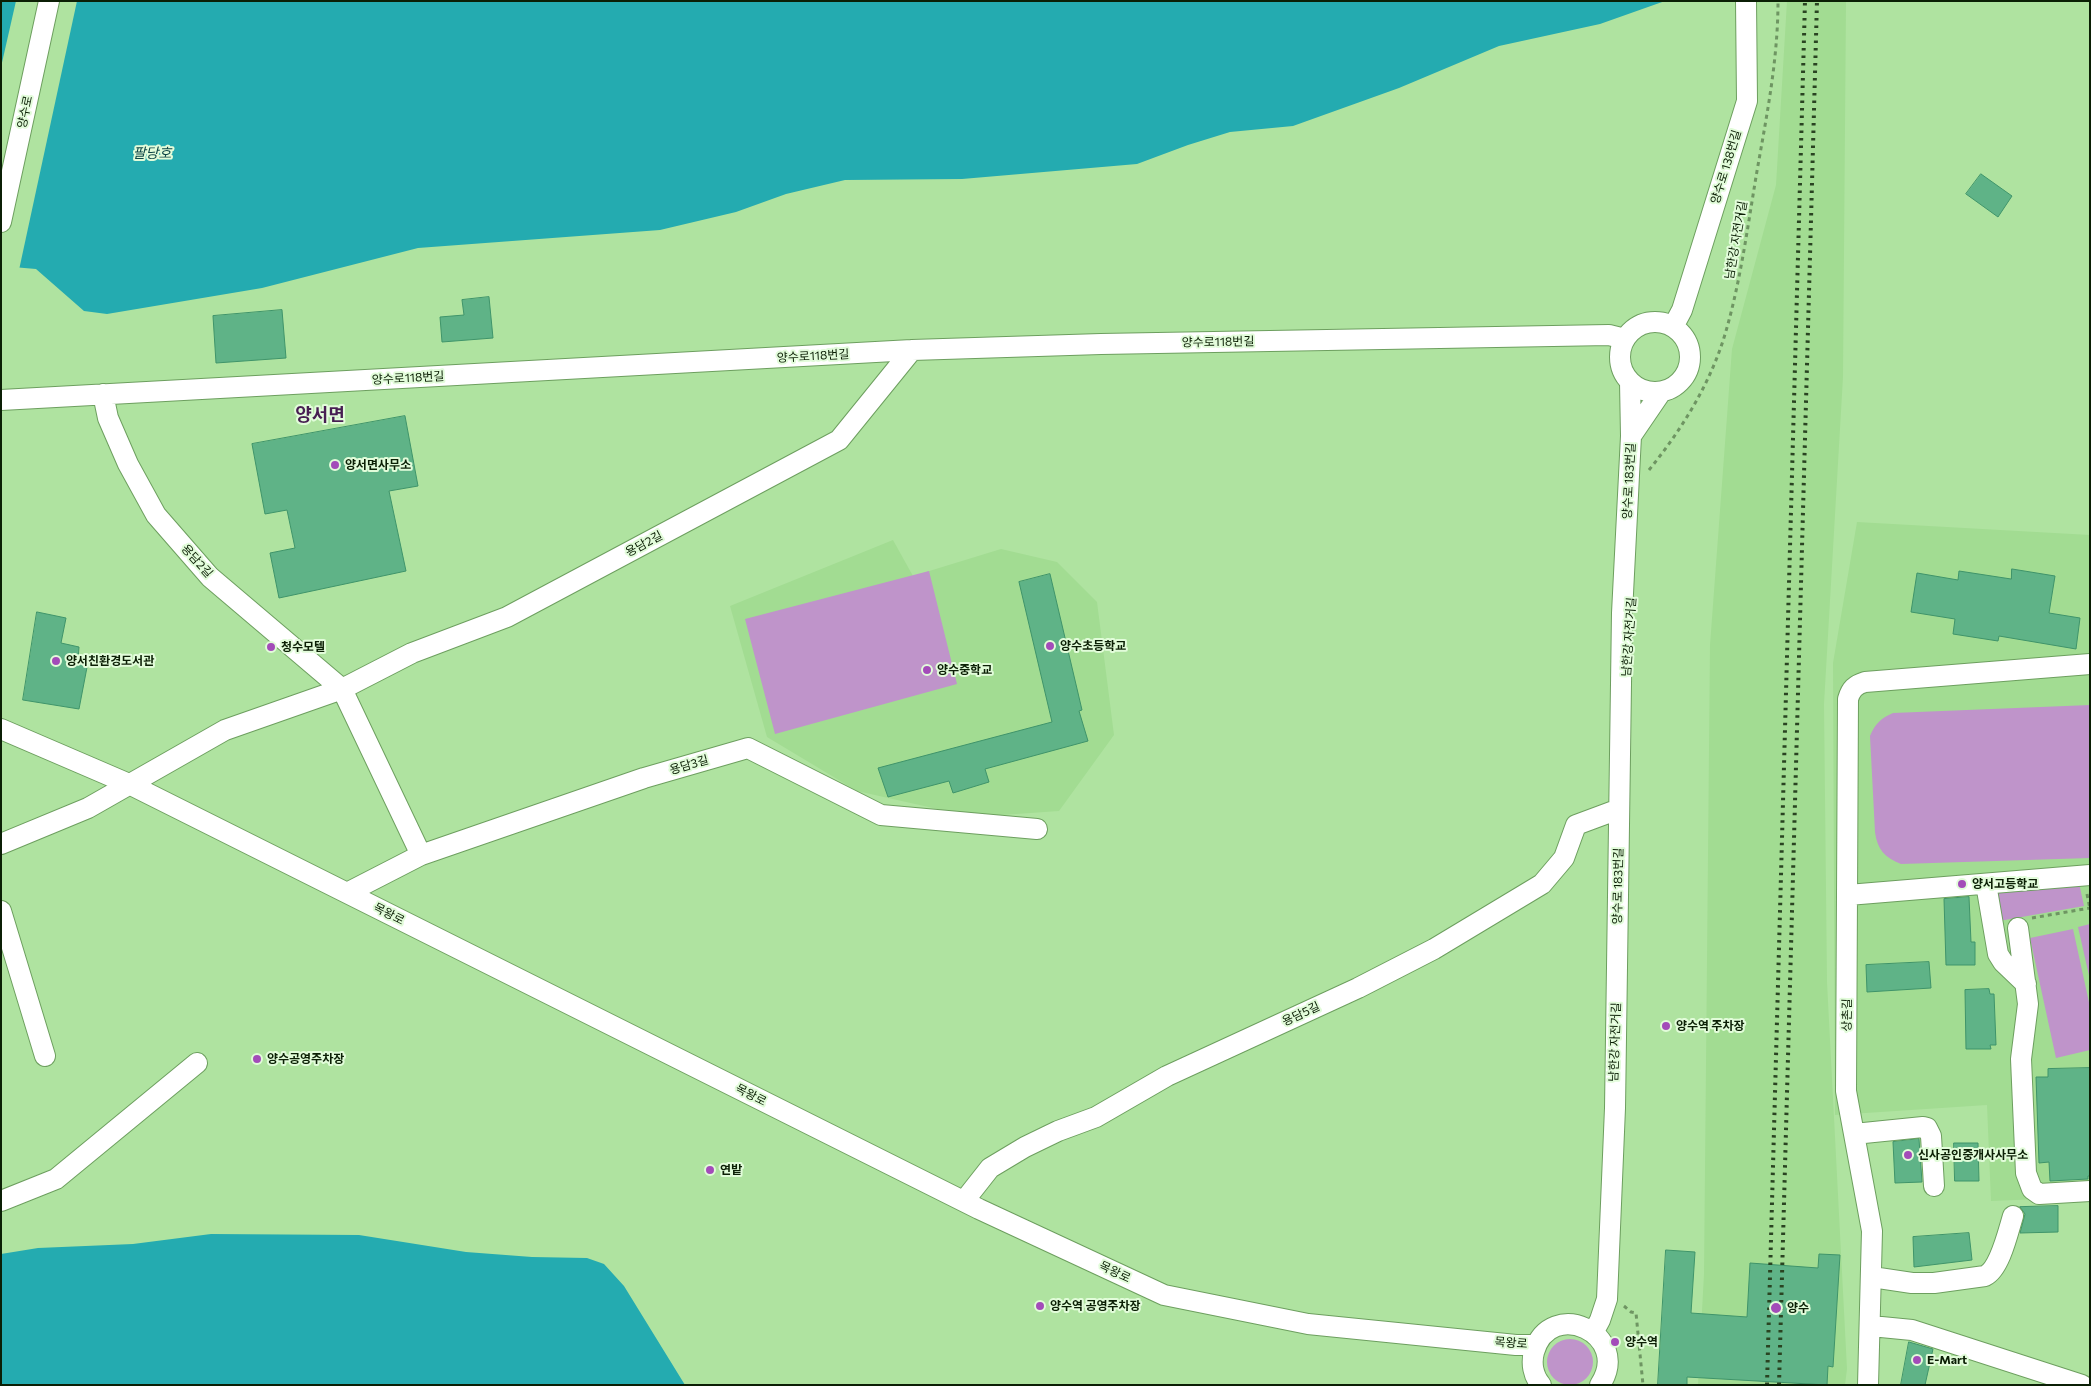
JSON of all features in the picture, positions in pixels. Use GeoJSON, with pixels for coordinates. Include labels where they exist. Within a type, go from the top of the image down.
{"type":"FeatureCollection","features":[{"type":"Feature","properties":{"kind":"street","name":"양수로"},"geometry":{"type":"LineString","coordinates":[[1,222],[49,1]]}},
{"type":"Feature","properties":{"kind":"street","name":"양수로 138번길"},"geometry":{"type":"LineString","coordinates":[[1673,328],[1682,310],[1747,101],[1746,1]]}},
{"type":"Feature","properties":{"kind":"street"},"geometry":{"type":"LineString","coordinates":[[1625,339],[1637,326],[1648,322],[1660,322],[1673,328]]}},
{"type":"Feature","properties":{"kind":"street","name":"양수로 183번길"},"geometry":{"type":"LineString","coordinates":[[1631,436],[1661,392],[1677,385],[1685,376],[1689,366],[1690,354],[1687,343],[1681,333],[1673,328]]}},
{"type":"Feature","properties":{"kind":"street","name":"양수로118번길"},"geometry":{"type":"LineString","coordinates":[[1,400],[912,350],[1101,344],[1609,335],[1625,339]]}},
{"type":"Feature","properties":{"kind":"street","name":"양수로 183번길"},"geometry":{"type":"LineString","coordinates":[[1594,1333],[1607,1299],[1615,1108],[1622,613],[1631,436],[1630,382],[1621,368],[1619,356],[1625,339]]}},
{"type":"Feature","properties":{"kind":"street","name":"용담2길"},"geometry":{"type":"LineString","coordinates":[[1,844],[88,808],[225,730],[342,689],[412,653],[507,616],[839,440],[912,350]]}},
{"type":"Feature","properties":{"kind":"street"},"geometry":{"type":"LineString","coordinates":[[1630,382],[1644,391],[1661,392]]}},
{"type":"Feature","properties":{"kind":"street","name":"용담2길"},"geometry":{"type":"LineString","coordinates":[[103,394],[108,418],[118,441],[156,515],[210,577],[342,689],[421,855]]}},
{"type":"Feature","properties":{"kind":"street","name":"상촌길"},"geometry":{"type":"LineString","coordinates":[[1868,1385],[1872,1231],[1846,1091],[1848,699],[1850,691],[1857,684],[1866,682],[2088,662]]}},
{"type":"Feature","properties":{"kind":"street","name":"목왕로"},"geometry":{"type":"LineString","coordinates":[[1,729],[129,784],[964,1201],[1164,1295],[1308,1324],[1516,1345],[1536,1345]]}},
{"type":"Feature","properties":{"kind":"street","name":"용담3길"},"geometry":{"type":"LineString","coordinates":[[347,893],[421,855],[644,778],[748,748],[881,815],[1037,829]]}},
{"type":"Feature","properties":{"kind":"street","name":"용담5길"},"geometry":{"type":"LineString","coordinates":[[964,1201],[990,1168],[1025,1147],[1058,1131],[1096,1117],[1168,1076],[1358,988],[1442,944],[1542,884],[1564,858],[1576,825],[1620,809]]}},
{"type":"Feature","properties":{"kind":"street"},"geometry":{"type":"LineString","coordinates":[[1848,895],[2090,876]]}},
{"type":"Feature","properties":{"kind":"street"},"geometry":{"type":"LineString","coordinates":[[1986,884],[1998,954],[2003,962],[2026,984]]}},
{"type":"Feature","properties":{"kind":"street"},"geometry":{"type":"LineString","coordinates":[[1,910],[46,1056]]}},
{"type":"Feature","properties":{"kind":"street"},"geometry":{"type":"LineString","coordinates":[[2025,923],[2028,1004],[2021,1074],[2028,1182],[2039,1194],[2090,1191]]}},
{"type":"Feature","properties":{"kind":"street"},"geometry":{"type":"LineString","coordinates":[[1,1201],[56,1179],[197,1063]]}},
{"type":"Feature","properties":{"kind":"street"},"geometry":{"type":"LineString","coordinates":[[1854,1134],[1927,1128],[1931,1136],[1934,1186]]}},
{"type":"Feature","properties":{"kind":"street"},"geometry":{"type":"LineString","coordinates":[[1872,1277],[1934,1283],[1990,1274],[1996,1266],[2013,1216]]}},
{"type":"Feature","properties":{"kind":"street","name":"목왕로"},"geometry":{"type":"LineString","coordinates":[[1541,1385],[1533,1369],[1533,1357],[1536,1345],[1543,1335],[1553,1328],[1565,1324],[1577,1324],[1594,1333]]}},
{"type":"Feature","properties":{"kind":"street"},"geometry":{"type":"LineString","coordinates":[[1871,1326],[1912,1330],[2082,1385]]}},
{"type":"Feature","properties":{"kind":"street"},"geometry":{"type":"LineString","coordinates":[[1594,1333],[1605,1347],[1608,1359],[1606,1372],[1600,1385]]}},
{"type":"Feature","properties":{"kind":"path","name":"남한강 자전거길"},"geometry":{"type":"LineString","coordinates":[[1647,473],[1677,436],[1698,398],[1726,333],[1740,270],[1772,86],[1778,34],[1778,1]]}},
{"type":"Feature","properties":{"kind":"path"},"geometry":{"type":"LineString","coordinates":[[2025,923],[2090,909]]}},
{"type":"Feature","properties":{"kind":"path"},"geometry":{"type":"LineString","coordinates":[[1636,1313],[1642,1385]]}},
{"type":"Feature","properties":{"kind":"shaded area"},"geometry":{"type":"Polygon","coordinates":[[[1787,1],[1846,2],[1843,377],[1824,704],[1827,982],[1847,1369],[1845,1385],[1698,1385],[1704,1274],[1710,645],[1732,349],[1776,185],[1787,1]]]}},
{"type":"Feature","properties":{"kind":"shaded area","name":"양서고등학교"},"geometry":{"type":"Polygon","coordinates":[[[1857,522],[2090,535],[2090,1197],[1991,1201],[1987,1105],[1835,1115],[1833,663],[1857,522]]]}},
{"type":"Feature","properties":{"kind":"shaded area","name":"양수중학교"},"geometry":{"type":"Polygon","coordinates":[[[893,540],[913,576],[1001,549],[1057,562],[1097,602],[1114,735],[1059,811],[973,817],[857,791],[767,737],[730,606],[893,540]]]}},
{"type":"Feature","properties":{"kind":"shaded area"},"geometry":{"type":"Polygon","coordinates":[[[929,571],[957,684],[775,734],[745,619],[929,571]]]}},
{"type":"Feature","properties":{"kind":"shaded area"},"geometry":{"type":"Polygon","coordinates":[[[2090,705],[2090,858],[1901,864],[1886,856],[1880,848],[1875,832],[1870,736],[1876,725],[1885,717],[1893,713],[2090,705]]]}},
{"type":"Feature","properties":{"kind":"shaded area"},"geometry":{"type":"Polygon","coordinates":[[[2079,883],[2084,906],[1999,921],[1995,893],[2079,883]]]}},
{"type":"Feature","properties":{"kind":"shaded area"},"geometry":{"type":"Polygon","coordinates":[[[2090,924],[2090,980],[2078,927],[2090,924]]]}},
{"type":"Feature","properties":{"kind":"shaded area"},"geometry":{"type":"Polygon","coordinates":[[[2073,929],[2090,1007],[2090,1050],[2056,1058],[2030,938],[2073,929]]]}},
{"type":"Feature","properties":{"kind":"shaded area"},"geometry":{"type":"Polygon","coordinates":[[[1566,1339],[1574,1339],[1583,1343],[1589,1349],[1593,1362],[1589,1375],[1583,1381],[1574,1385],[1566,1385],[1557,1381],[1551,1375],[1547,1366],[1547,1358],[1551,1349],[1557,1343],[1566,1339]]]}},
{"type":"Feature","properties":{"kind":"water","name":"팔당호"},"geometry":{"type":"Polygon","coordinates":[[[1,1],[1665,1],[1600,24],[1499,46],[1399,88],[1293,126],[1230,132],[1137,164],[962,179],[845,180],[786,194],[736,212],[660,230],[418,248],[262,288],[107,314],[84,311],[36,269],[1,266],[1,1]]]}},
{"type":"Feature","properties":{"kind":"water"},"geometry":{"type":"Polygon","coordinates":[[[211,1234],[359,1235],[466,1252],[532,1257],[587,1258],[604,1264],[624,1286],[685,1385],[1,1385],[1,1254],[38,1248],[133,1244],[211,1234]]]}},
{"type":"Feature","properties":{"kind":"pier"},"geometry":{"type":"Polygon","coordinates":[[[16,1],[77,1],[19,270],[1,269],[1,67],[16,1]]]}},
{"type":"Feature","properties":{"kind":"building"},"geometry":{"type":"Polygon","coordinates":[[[1981,174],[2012,196],[1998,217],[1966,194],[1981,174]]]}},
{"type":"Feature","properties":{"kind":"building"},"geometry":{"type":"Polygon","coordinates":[[[489,297],[493,338],[442,342],[440,317],[464,315],[462,300],[489,297]]]}},
{"type":"Feature","properties":{"kind":"building"},"geometry":{"type":"Polygon","coordinates":[[[282,310],[286,358],[216,363],[213,316],[282,310]]]}},
{"type":"Feature","properties":{"kind":"building"},"geometry":{"type":"Polygon","coordinates":[[[405,416],[418,486],[389,491],[406,571],[279,598],[270,553],[295,548],[287,510],[265,514],[252,444],[405,416]]]}},
{"type":"Feature","properties":{"kind":"building"},"geometry":{"type":"Polygon","coordinates":[[[2012,569],[2055,576],[2049,613],[2080,618],[2076,649],[1999,636],[1998,641],[1953,634],[1955,619],[1911,612],[1917,573],[1958,580],[1959,571],[2011,579],[2012,569]]]}},
{"type":"Feature","properties":{"kind":"building"},"geometry":{"type":"Polygon","coordinates":[[[1050,574],[1082,710],[1079,711],[1088,741],[985,769],[989,782],[953,793],[949,781],[888,797],[878,768],[1052,722],[1019,582],[1050,574]]]}},
{"type":"Feature","properties":{"kind":"building","name":"양서친환경도서관"},"geometry":{"type":"Polygon","coordinates":[[[37,612],[66,618],[61,643],[79,647],[78,660],[88,662],[79,709],[23,700],[37,612]]]}},
{"type":"Feature","properties":{"kind":"building"},"geometry":{"type":"Polygon","coordinates":[[[1969,897],[1971,942],[1975,942],[1975,965],[1946,965],[1944,899],[1969,897]]]}},
{"type":"Feature","properties":{"kind":"building"},"geometry":{"type":"Polygon","coordinates":[[[1929,962],[1931,988],[1867,992],[1866,965],[1929,962]]]}},
{"type":"Feature","properties":{"kind":"building"},"geometry":{"type":"Polygon","coordinates":[[[1989,989],[1990,994],[1994,994],[1996,1045],[1990,1045],[1991,1049],[1966,1049],[1965,990],[1989,989]]]}},
{"type":"Feature","properties":{"kind":"building"},"geometry":{"type":"Polygon","coordinates":[[[2090,1068],[2090,1176],[2088,1176],[2088,1179],[2050,1181],[2049,1162],[2039,1163],[2036,1077],[2048,1077],[2048,1069],[2090,1068]]]}},
{"type":"Feature","properties":{"kind":"building"},"geometry":{"type":"Polygon","coordinates":[[[1919,1139],[1922,1182],[1895,1183],[1893,1142],[1919,1139]]]}},
{"type":"Feature","properties":{"kind":"building"},"geometry":{"type":"Polygon","coordinates":[[[1954,1143],[1978,1143],[1979,1181],[1955,1181],[1954,1143]]]}},
{"type":"Feature","properties":{"kind":"building"},"geometry":{"type":"Polygon","coordinates":[[[2058,1206],[2058,1232],[2020,1233],[2025,1214],[2020,1207],[2058,1206]]]}},
{"type":"Feature","properties":{"kind":"building"},"geometry":{"type":"Polygon","coordinates":[[[1969,1233],[1972,1260],[1914,1267],[1913,1237],[1969,1233]]]}},
{"type":"Feature","properties":{"kind":"building"},"geometry":{"type":"Polygon","coordinates":[[[1666,1250],[1695,1252],[1691,1313],[1747,1317],[1750,1263],[1818,1268],[1819,1254],[1840,1255],[1833,1367],[1828,1366],[1827,1385],[1687,1377],[1687,1385],[1658,1385],[1666,1250]]]}},
{"type":"Feature","properties":{"kind":"building"},"geometry":{"type":"Polygon","coordinates":[[[1909,1342],[1933,1349],[1925,1385],[1901,1385],[1909,1342]]]}},
{"type":"Feature","properties":{"kind":"railway"},"geometry":{"type":"LineString","coordinates":[[1767,1385],[1805,1]]}},
{"type":"Feature","properties":{"kind":"railway"},"geometry":{"type":"LineString","coordinates":[[1779,1385],[1817,1]]}},
{"type":"Feature","properties":{"kind":"place","name":"양서면사무소"},"geometry":{"type":"Point","coordinates":[335,465]}},
{"type":"Feature","properties":{"kind":"place","name":"양수초등학교"},"geometry":{"type":"Point","coordinates":[1050,646]}},
{"type":"Feature","properties":{"kind":"place","name":"청수모텔"},"geometry":{"type":"Point","coordinates":[271,647]}},
{"type":"Feature","properties":{"kind":"place","name":"양서친환경도서관"},"geometry":{"type":"Point","coordinates":[56,661]}},
{"type":"Feature","properties":{"kind":"place","name":"양수중학교"},"geometry":{"type":"Point","coordinates":[927,670]}},
{"type":"Feature","properties":{"kind":"place","name":"양서고등학교"},"geometry":{"type":"Point","coordinates":[1962,884]}},
{"type":"Feature","properties":{"kind":"place","name":"양수역 주차장"},"geometry":{"type":"Point","coordinates":[1666,1026]}},
{"type":"Feature","properties":{"kind":"place","name":"양수공영주차장"},"geometry":{"type":"Point","coordinates":[257,1059]}},
{"type":"Feature","properties":{"kind":"place","name":"신사공인중개사사무소"},"geometry":{"type":"Point","coordinates":[1908,1155]}},
{"type":"Feature","properties":{"kind":"place","name":"연밭"},"geometry":{"type":"Point","coordinates":[710,1170]}},
{"type":"Feature","properties":{"kind":"place","name":"양수역 공영주차장"},"geometry":{"type":"Point","coordinates":[1040,1306]}},
{"type":"Feature","properties":{"kind":"place","name":"양수"},"geometry":{"type":"Point","coordinates":[1776,1308]}},
{"type":"Feature","properties":{"kind":"place","name":"양수역"},"geometry":{"type":"Point","coordinates":[1615,1342]}},
{"type":"Feature","properties":{"kind":"place","name":"E-Mart"},"geometry":{"type":"Point","coordinates":[1917,1360]}},
{"type":"Feature","properties":{"kind":"district","name":"양서면"},"geometry":{"type":"Point","coordinates":[320,415]}}]}
